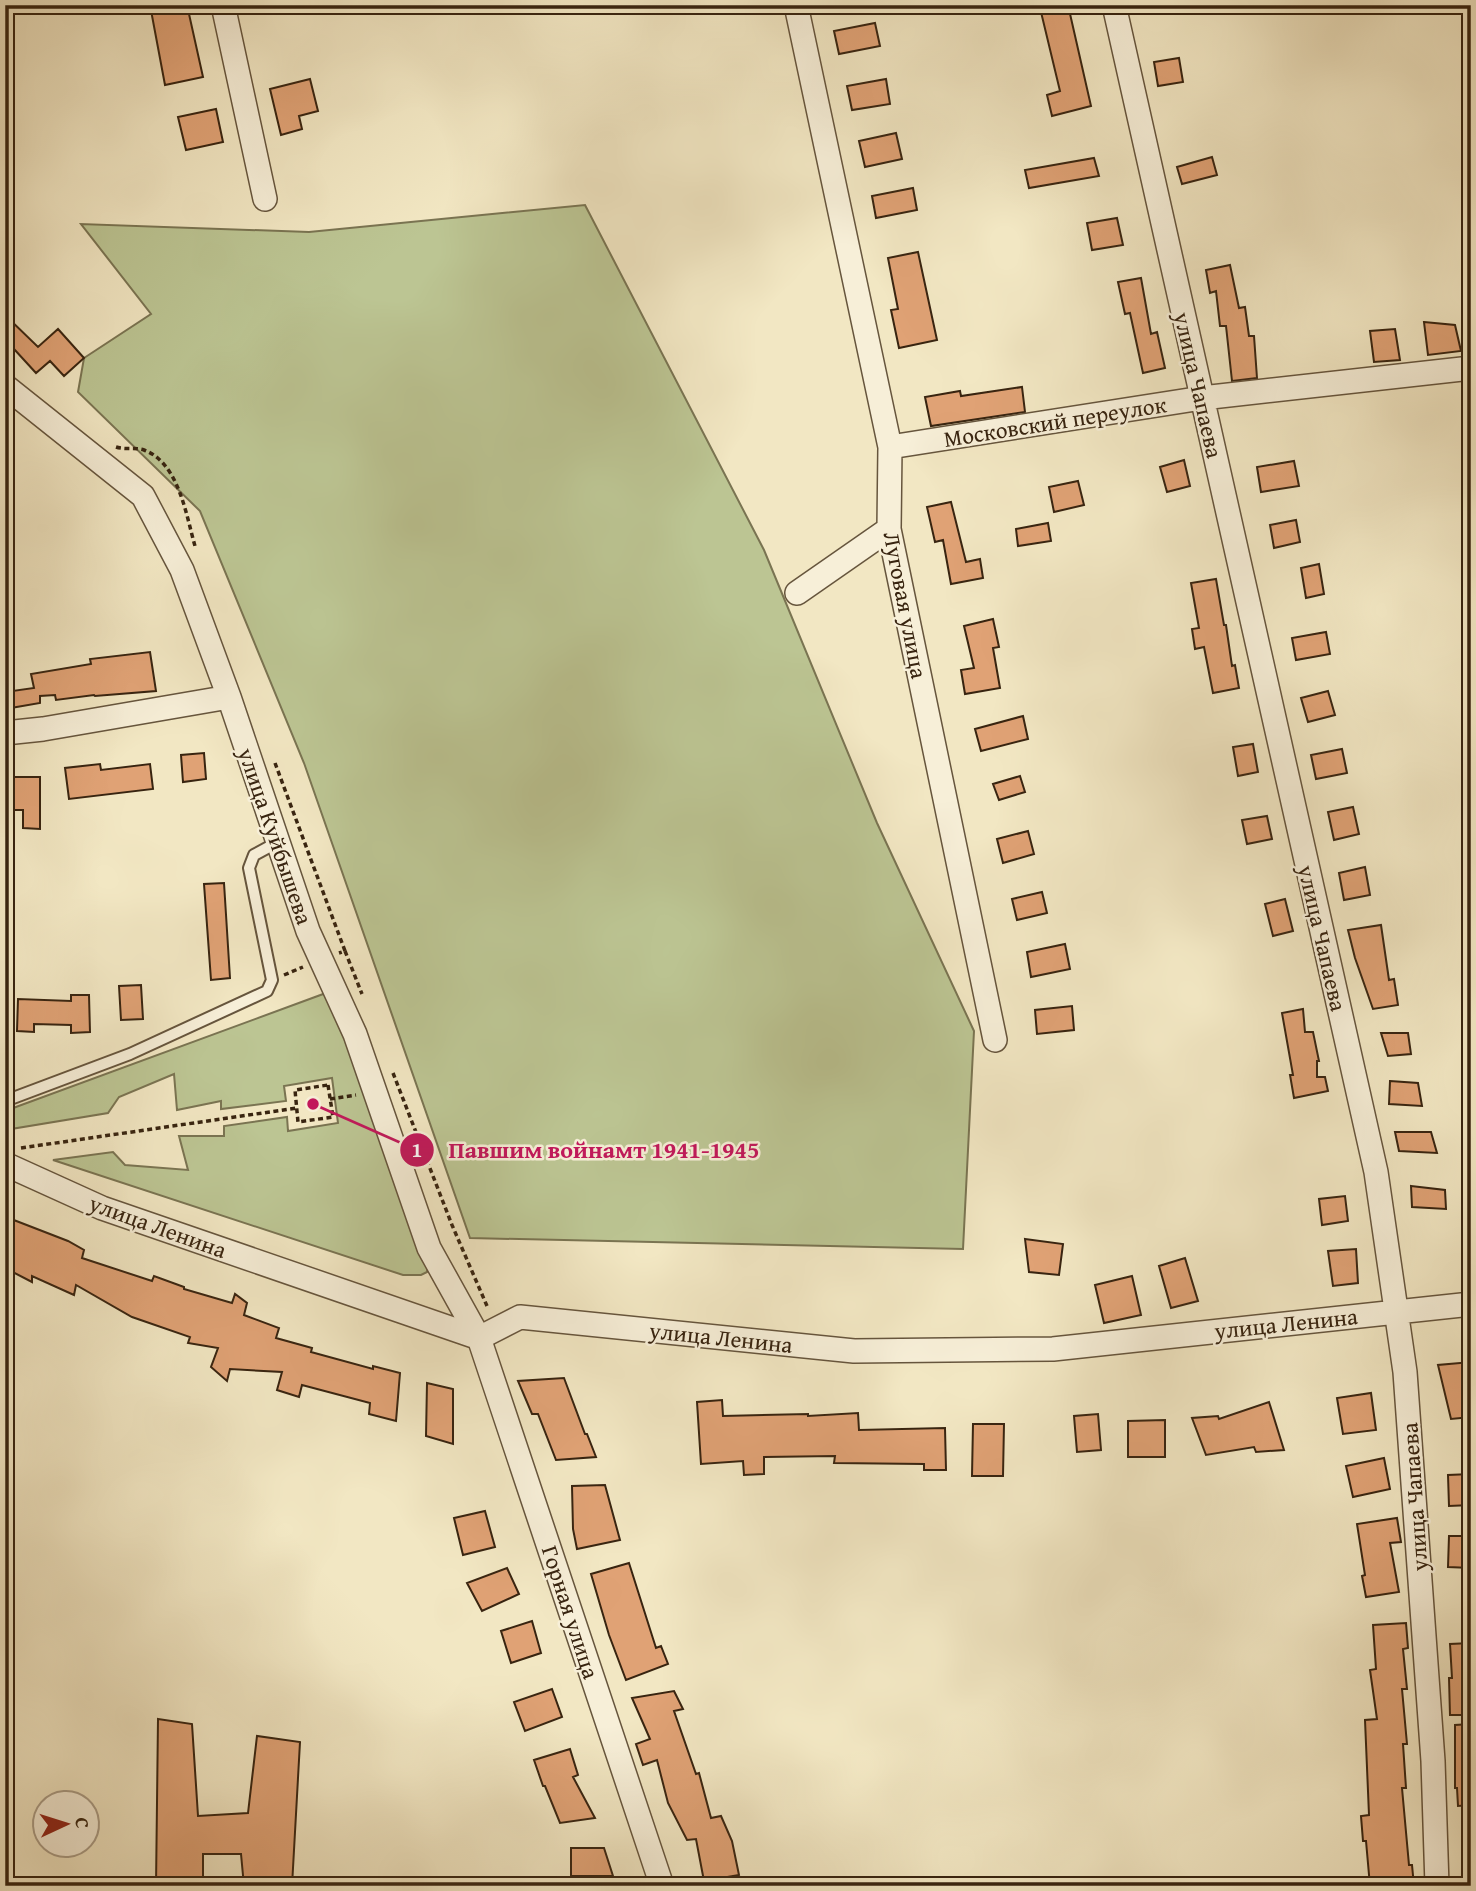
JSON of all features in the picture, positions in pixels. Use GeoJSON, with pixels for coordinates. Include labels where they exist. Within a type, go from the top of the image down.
{"type":"FeatureCollection","features":[{"type":"Feature","properties":{"kind":"street"},"geometry":{"type":"LineString","coordinates":[[223,5],[265,199]]}},
{"type":"Feature","properties":{"kind":"street","name":"Луговая улица"},"geometry":{"type":"LineString","coordinates":[[796,5],[890,447],[889,529],[995,1040]]}},
{"type":"Feature","properties":{"kind":"street","name":"улица Чапаева"},"geometry":{"type":"LineString","coordinates":[[1114,5],[1376,1172],[1407,1400],[1433,1761],[1437,1886]]}},
{"type":"Feature","properties":{"kind":"street","name":"Московский переулок"},"geometry":{"type":"LineString","coordinates":[[890,447],[1202,398],[1471,368]]}},
{"type":"Feature","properties":{"kind":"street","name":"улица Куйбышева"},"geometry":{"type":"LineString","coordinates":[[5,386],[143,496],[182,570],[229,697],[308,931],[355,1034],[429,1248],[488,1334]]}},
{"type":"Feature","properties":{"kind":"street"},"geometry":{"type":"LineString","coordinates":[[797,593],[889,529]]}},
{"type":"Feature","properties":{"kind":"street"},"geometry":{"type":"LineString","coordinates":[[5,733],[229,697]]}},
{"type":"Feature","properties":{"kind":"street","name":"улица Ленина"},"geometry":{"type":"LineString","coordinates":[[12,1156],[102,1208],[488,1334],[520,1317],[854,1351],[1053,1349],[1471,1304]]}},
{"type":"Feature","properties":{"kind":"street","name":"Горная улица"},"geometry":{"type":"LineString","coordinates":[[488,1334],[662,1886]]}},
{"type":"Feature","properties":{"kind":"lane"},"geometry":{"type":"LineString","coordinates":[[5,1101],[130,1054],[267,991],[272,980],[249,869],[254,855],[278,842]]}},
{"type":"Feature","properties":{"kind":"path"},"geometry":{"type":"LineString","coordinates":[[345,951],[364,1000]]}},
{"type":"Feature","properties":{"kind":"path"},"geometry":{"type":"LineString","coordinates":[[388,1063],[452,1225],[488,1334]]}},
{"type":"Feature","properties":{"kind":"path"},"geometry":{"type":"LineString","coordinates":[[328,1085],[333,1117],[298,1122],[297,1108],[295,1090],[328,1085]]}},
{"type":"Feature","properties":{"kind":"path"},"geometry":{"type":"LineString","coordinates":[[12,1156],[297,1108]]}},
{"type":"Feature","properties":{"kind":"green space"},"geometry":{"type":"Polygon","coordinates":[[[585,205],[764,550],[877,823],[974,1031],[963,1249],[470,1238],[304,763],[200,511],[78,392],[84,358],[151,314],[81,224],[309,232],[585,205]]]}},
{"type":"Feature","properties":{"kind":"green space"},"geometry":{"type":"Polygon","coordinates":[[[326,993],[331,997],[428,1265],[427,1272],[421,1275],[403,1275],[53,1160],[113,1152],[125,1165],[188,1170],[179,1136],[224,1136],[224,1126],[287,1117],[288,1131],[338,1123],[332,1078],[284,1086],[286,1101],[221,1109],[221,1101],[177,1110],[174,1074],[119,1097],[108,1113],[5,1130],[5,1111],[326,993]]]}},
{"type":"Feature","properties":{"kind":"building"},"geometry":{"type":"Polygon","coordinates":[[[150,5],[187,5],[203,77],[165,85],[150,5]]]}},
{"type":"Feature","properties":{"kind":"building"},"geometry":{"type":"Polygon","coordinates":[[[1068,5],[1091,106],[1052,116],[1047,95],[1060,91],[1041,12],[1068,5]]]}},
{"type":"Feature","properties":{"kind":"building"},"geometry":{"type":"Polygon","coordinates":[[[875,23],[880,46],[839,54],[834,31],[875,23]]]}},
{"type":"Feature","properties":{"kind":"building"},"geometry":{"type":"Polygon","coordinates":[[[1179,58],[1183,82],[1158,86],[1154,62],[1179,58]]]}},
{"type":"Feature","properties":{"kind":"building"},"geometry":{"type":"Polygon","coordinates":[[[310,79],[318,111],[299,116],[302,129],[281,135],[270,89],[310,79]]]}},
{"type":"Feature","properties":{"kind":"building"},"geometry":{"type":"Polygon","coordinates":[[[886,79],[890,104],[852,110],[847,86],[886,79]]]}},
{"type":"Feature","properties":{"kind":"building"},"geometry":{"type":"Polygon","coordinates":[[[216,109],[223,142],[186,150],[178,117],[216,109]]]}},
{"type":"Feature","properties":{"kind":"building"},"geometry":{"type":"Polygon","coordinates":[[[896,133],[902,159],[865,167],[859,141],[896,133]]]}},
{"type":"Feature","properties":{"kind":"building"},"geometry":{"type":"Polygon","coordinates":[[[1212,157],[1217,175],[1182,184],[1177,167],[1212,157]]]}},
{"type":"Feature","properties":{"kind":"building"},"geometry":{"type":"Polygon","coordinates":[[[1094,158],[1099,176],[1029,188],[1025,170],[1094,158]]]}},
{"type":"Feature","properties":{"kind":"building"},"geometry":{"type":"Polygon","coordinates":[[[913,188],[917,210],[876,218],[872,196],[913,188]]]}},
{"type":"Feature","properties":{"kind":"building"},"geometry":{"type":"Polygon","coordinates":[[[1117,218],[1123,245],[1092,250],[1087,223],[1117,218]]]}},
{"type":"Feature","properties":{"kind":"building"},"geometry":{"type":"Polygon","coordinates":[[[918,252],[937,340],[899,348],[891,310],[898,309],[888,258],[918,252]]]}},
{"type":"Feature","properties":{"kind":"building"},"geometry":{"type":"Polygon","coordinates":[[[1230,265],[1239,308],[1245,307],[1249,336],[1254,336],[1257,378],[1232,381],[1226,326],[1220,326],[1216,291],[1210,293],[1206,270],[1230,265]]]}},
{"type":"Feature","properties":{"kind":"building"},"geometry":{"type":"Polygon","coordinates":[[[1141,278],[1151,334],[1157,332],[1165,368],[1143,373],[1130,313],[1125,314],[1118,282],[1141,278]]]}},
{"type":"Feature","properties":{"kind":"building"},"geometry":{"type":"Polygon","coordinates":[[[5,315],[38,347],[58,329],[84,358],[64,376],[50,361],[36,373],[14,349],[5,358],[5,315]]]}},
{"type":"Feature","properties":{"kind":"building"},"geometry":{"type":"Polygon","coordinates":[[[1424,322],[1455,325],[1461,351],[1428,355],[1424,322]]]}},
{"type":"Feature","properties":{"kind":"building"},"geometry":{"type":"Polygon","coordinates":[[[1395,329],[1400,360],[1374,362],[1370,331],[1395,329]]]}},
{"type":"Feature","properties":{"kind":"building"},"geometry":{"type":"Polygon","coordinates":[[[1022,387],[1025,412],[931,426],[925,397],[960,391],[961,396],[1022,387]]]}},
{"type":"Feature","properties":{"kind":"building"},"geometry":{"type":"Polygon","coordinates":[[[1184,460],[1190,486],[1167,492],[1160,467],[1184,460]]]}},
{"type":"Feature","properties":{"kind":"building"},"geometry":{"type":"Polygon","coordinates":[[[1294,461],[1299,486],[1261,492],[1257,467],[1294,461]]]}},
{"type":"Feature","properties":{"kind":"building"},"geometry":{"type":"Polygon","coordinates":[[[1078,481],[1084,505],[1054,512],[1049,487],[1078,481]]]}},
{"type":"Feature","properties":{"kind":"building"},"geometry":{"type":"Polygon","coordinates":[[[951,502],[966,562],[980,559],[983,578],[951,584],[943,540],[935,542],[927,507],[951,502]]]}},
{"type":"Feature","properties":{"kind":"building"},"geometry":{"type":"Polygon","coordinates":[[[1296,520],[1300,542],[1274,548],[1270,525],[1296,520]]]}},
{"type":"Feature","properties":{"kind":"building"},"geometry":{"type":"Polygon","coordinates":[[[1048,523],[1051,541],[1018,546],[1016,529],[1048,523]]]}},
{"type":"Feature","properties":{"kind":"building"},"geometry":{"type":"Polygon","coordinates":[[[1319,564],[1324,594],[1306,598],[1301,568],[1319,564]]]}},
{"type":"Feature","properties":{"kind":"building"},"geometry":{"type":"Polygon","coordinates":[[[1216,579],[1232,666],[1235,665],[1239,688],[1213,693],[1204,647],[1195,649],[1192,629],[1199,628],[1191,583],[1216,579]]]}},
{"type":"Feature","properties":{"kind":"building"},"geometry":{"type":"Polygon","coordinates":[[[993,619],[999,647],[993,648],[1000,688],[965,694],[961,670],[974,668],[964,626],[993,619]]]}},
{"type":"Feature","properties":{"kind":"building"},"geometry":{"type":"Polygon","coordinates":[[[1326,632],[1330,654],[1296,660],[1292,638],[1326,632]]]}},
{"type":"Feature","properties":{"kind":"building"},"geometry":{"type":"Polygon","coordinates":[[[150,652],[156,691],[56,700],[55,695],[40,696],[40,703],[5,709],[5,692],[34,688],[31,674],[91,664],[90,659],[150,652]]]}},
{"type":"Feature","properties":{"kind":"building"},"geometry":{"type":"Polygon","coordinates":[[[1328,691],[1335,715],[1308,722],[1301,698],[1328,691]]]}},
{"type":"Feature","properties":{"kind":"building"},"geometry":{"type":"Polygon","coordinates":[[[1023,716],[1028,739],[981,751],[975,729],[1023,716]]]}},
{"type":"Feature","properties":{"kind":"building"},"geometry":{"type":"Polygon","coordinates":[[[1253,744],[1258,772],[1238,776],[1233,747],[1253,744]]]}},
{"type":"Feature","properties":{"kind":"building"},"geometry":{"type":"Polygon","coordinates":[[[1342,749],[1347,773],[1316,779],[1311,755],[1342,749]]]}},
{"type":"Feature","properties":{"kind":"building"},"geometry":{"type":"Polygon","coordinates":[[[204,753],[206,779],[183,782],[181,755],[204,753]]]}},
{"type":"Feature","properties":{"kind":"building"},"geometry":{"type":"Polygon","coordinates":[[[100,764],[101,770],[150,764],[153,789],[69,799],[65,768],[100,764]]]}},
{"type":"Feature","properties":{"kind":"building"},"geometry":{"type":"Polygon","coordinates":[[[1020,776],[1025,792],[999,800],[993,784],[1020,776]]]}},
{"type":"Feature","properties":{"kind":"building"},"geometry":{"type":"Polygon","coordinates":[[[8,777],[40,777],[40,829],[23,828],[23,810],[8,810],[8,777]]]}},
{"type":"Feature","properties":{"kind":"building"},"geometry":{"type":"Polygon","coordinates":[[[1353,807],[1359,834],[1334,840],[1328,812],[1353,807]]]}},
{"type":"Feature","properties":{"kind":"building"},"geometry":{"type":"Polygon","coordinates":[[[1267,816],[1272,839],[1247,844],[1242,820],[1267,816]]]}},
{"type":"Feature","properties":{"kind":"building"},"geometry":{"type":"Polygon","coordinates":[[[1028,831],[1034,854],[1003,863],[997,839],[1028,831]]]}},
{"type":"Feature","properties":{"kind":"building"},"geometry":{"type":"Polygon","coordinates":[[[1365,867],[1370,895],[1344,900],[1339,873],[1365,867]]]}},
{"type":"Feature","properties":{"kind":"building"},"geometry":{"type":"Polygon","coordinates":[[[224,883],[230,978],[211,980],[204,884],[224,883]]]}},
{"type":"Feature","properties":{"kind":"building"},"geometry":{"type":"Polygon","coordinates":[[[1042,892],[1047,913],[1017,920],[1012,899],[1042,892]]]}},
{"type":"Feature","properties":{"kind":"building"},"geometry":{"type":"Polygon","coordinates":[[[1285,899],[1293,931],[1273,936],[1265,904],[1285,899]]]}},
{"type":"Feature","properties":{"kind":"building"},"geometry":{"type":"Polygon","coordinates":[[[1381,925],[1389,980],[1394,979],[1398,1005],[1373,1009],[1348,930],[1381,925]]]}},
{"type":"Feature","properties":{"kind":"building"},"geometry":{"type":"Polygon","coordinates":[[[1065,944],[1070,969],[1031,977],[1027,952],[1065,944]]]}},
{"type":"Feature","properties":{"kind":"building"},"geometry":{"type":"Polygon","coordinates":[[[141,985],[143,1019],[121,1020],[119,986],[141,985]]]}},
{"type":"Feature","properties":{"kind":"building"},"geometry":{"type":"Polygon","coordinates":[[[71,995],[89,995],[90,1032],[71,1033],[71,1025],[34,1024],[34,1032],[17,1031],[18,999],[71,1001],[71,995]]]}},
{"type":"Feature","properties":{"kind":"building"},"geometry":{"type":"Polygon","coordinates":[[[1072,1006],[1074,1030],[1037,1034],[1035,1010],[1072,1006]]]}},
{"type":"Feature","properties":{"kind":"building"},"geometry":{"type":"Polygon","coordinates":[[[1303,1009],[1305,1032],[1313,1032],[1319,1061],[1317,1077],[1325,1077],[1328,1091],[1294,1098],[1290,1075],[1293,1075],[1282,1013],[1303,1009]]]}},
{"type":"Feature","properties":{"kind":"building"},"geometry":{"type":"Polygon","coordinates":[[[1381,1033],[1408,1033],[1411,1054],[1388,1056],[1381,1033]]]}},
{"type":"Feature","properties":{"kind":"building"},"geometry":{"type":"Polygon","coordinates":[[[1390,1081],[1418,1083],[1422,1106],[1389,1104],[1390,1081]]]}},
{"type":"Feature","properties":{"kind":"building"},"geometry":{"type":"Polygon","coordinates":[[[1395,1132],[1431,1132],[1437,1153],[1399,1151],[1395,1132]]]}},
{"type":"Feature","properties":{"kind":"building"},"geometry":{"type":"Polygon","coordinates":[[[1411,1186],[1445,1190],[1446,1209],[1412,1207],[1411,1186]]]}},
{"type":"Feature","properties":{"kind":"building"},"geometry":{"type":"Polygon","coordinates":[[[1345,1196],[1348,1221],[1322,1225],[1319,1199],[1345,1196]]]}},
{"type":"Feature","properties":{"kind":"building"},"geometry":{"type":"Polygon","coordinates":[[[6,1217],[68,1241],[84,1250],[82,1258],[152,1281],[154,1276],[184,1289],[232,1303],[235,1294],[247,1303],[244,1315],[279,1328],[276,1338],[312,1348],[311,1352],[373,1369],[373,1366],[400,1373],[396,1421],[369,1414],[370,1403],[302,1385],[299,1397],[277,1390],[282,1372],[230,1369],[227,1381],[211,1367],[218,1348],[188,1343],[190,1337],[132,1317],[76,1285],[74,1295],[32,1276],[32,1282],[5,1268],[6,1217]]]}},
{"type":"Feature","properties":{"kind":"building"},"geometry":{"type":"Polygon","coordinates":[[[1025,1239],[1063,1244],[1059,1275],[1029,1272],[1025,1239]]]}},
{"type":"Feature","properties":{"kind":"building"},"geometry":{"type":"Polygon","coordinates":[[[1356,1249],[1358,1283],[1333,1286],[1328,1251],[1356,1249]]]}},
{"type":"Feature","properties":{"kind":"building"},"geometry":{"type":"Polygon","coordinates":[[[1185,1258],[1198,1301],[1171,1308],[1159,1266],[1185,1258]]]}},
{"type":"Feature","properties":{"kind":"building"},"geometry":{"type":"Polygon","coordinates":[[[1132,1276],[1141,1315],[1104,1323],[1095,1285],[1132,1276]]]}},
{"type":"Feature","properties":{"kind":"building"},"geometry":{"type":"Polygon","coordinates":[[[1471,1362],[1471,1417],[1451,1419],[1438,1365],[1471,1362]]]}},
{"type":"Feature","properties":{"kind":"building"},"geometry":{"type":"Polygon","coordinates":[[[564,1378],[596,1457],[556,1460],[538,1414],[532,1414],[518,1381],[564,1378]]]}},
{"type":"Feature","properties":{"kind":"building"},"geometry":{"type":"Polygon","coordinates":[[[427,1383],[453,1389],[453,1444],[426,1436],[427,1383]]]}},
{"type":"Feature","properties":{"kind":"building"},"geometry":{"type":"Polygon","coordinates":[[[1371,1393],[1376,1430],[1343,1434],[1337,1398],[1371,1393]]]}},
{"type":"Feature","properties":{"kind":"building"},"geometry":{"type":"Polygon","coordinates":[[[722,1400],[723,1416],[858,1413],[859,1430],[945,1428],[946,1470],[924,1470],[924,1464],[834,1463],[835,1456],[764,1457],[764,1474],[744,1475],[743,1461],[701,1464],[697,1402],[722,1400]]]}},
{"type":"Feature","properties":{"kind":"building"},"geometry":{"type":"Polygon","coordinates":[[[1269,1402],[1284,1450],[1256,1452],[1254,1447],[1206,1455],[1192,1418],[1218,1416],[1219,1419],[1269,1402]]]}},
{"type":"Feature","properties":{"kind":"building"},"geometry":{"type":"Polygon","coordinates":[[[1098,1414],[1101,1450],[1077,1452],[1074,1416],[1098,1414]]]}},
{"type":"Feature","properties":{"kind":"building"},"geometry":{"type":"Polygon","coordinates":[[[1165,1420],[1165,1457],[1128,1457],[1128,1421],[1165,1420]]]}},
{"type":"Feature","properties":{"kind":"building"},"geometry":{"type":"Polygon","coordinates":[[[973,1424],[1004,1424],[1003,1476],[972,1476],[973,1424]]]}},
{"type":"Feature","properties":{"kind":"building"},"geometry":{"type":"Polygon","coordinates":[[[1384,1458],[1390,1489],[1353,1497],[1346,1466],[1384,1458]]]}},
{"type":"Feature","properties":{"kind":"building"},"geometry":{"type":"Polygon","coordinates":[[[1471,1474],[1471,1505],[1449,1506],[1448,1475],[1471,1474]]]}},
{"type":"Feature","properties":{"kind":"building"},"geometry":{"type":"Polygon","coordinates":[[[605,1485],[620,1540],[577,1549],[573,1529],[572,1486],[605,1485]]]}},
{"type":"Feature","properties":{"kind":"building"},"geometry":{"type":"Polygon","coordinates":[[[485,1511],[495,1547],[463,1555],[454,1518],[485,1511]]]}},
{"type":"Feature","properties":{"kind":"building"},"geometry":{"type":"Polygon","coordinates":[[[1397,1518],[1401,1542],[1390,1543],[1399,1592],[1366,1597],[1357,1524],[1397,1518]]]}},
{"type":"Feature","properties":{"kind":"building"},"geometry":{"type":"Polygon","coordinates":[[[1449,1536],[1471,1536],[1471,1568],[1448,1567],[1449,1536]]]}},
{"type":"Feature","properties":{"kind":"building"},"geometry":{"type":"Polygon","coordinates":[[[629,1563],[656,1648],[661,1646],[668,1664],[626,1680],[591,1574],[629,1563]]]}},
{"type":"Feature","properties":{"kind":"building"},"geometry":{"type":"Polygon","coordinates":[[[507,1568],[519,1594],[482,1611],[467,1583],[507,1568]]]}},
{"type":"Feature","properties":{"kind":"building"},"geometry":{"type":"Polygon","coordinates":[[[532,1621],[541,1653],[511,1663],[501,1631],[532,1621]]]}},
{"type":"Feature","properties":{"kind":"building"},"geometry":{"type":"Polygon","coordinates":[[[1406,1623],[1408,1648],[1403,1649],[1407,1689],[1402,1689],[1407,1744],[1403,1744],[1406,1788],[1402,1788],[1409,1865],[1412,1865],[1414,1886],[1370,1886],[1361,1816],[1369,1815],[1365,1720],[1377,1719],[1370,1670],[1376,1669],[1373,1625],[1406,1623]]]}},
{"type":"Feature","properties":{"kind":"building"},"geometry":{"type":"Polygon","coordinates":[[[1471,1643],[1471,1695],[1466,1695],[1465,1715],[1450,1715],[1450,1644],[1471,1643]]]}},
{"type":"Feature","properties":{"kind":"building"},"geometry":{"type":"Polygon","coordinates":[[[552,1689],[562,1717],[525,1731],[514,1702],[552,1689]]]}},
{"type":"Feature","properties":{"kind":"building"},"geometry":{"type":"Polygon","coordinates":[[[674,1691],[683,1709],[674,1711],[696,1774],[699,1773],[711,1818],[721,1816],[732,1841],[739,1875],[704,1881],[696,1839],[687,1840],[668,1803],[657,1760],[643,1765],[636,1744],[650,1739],[632,1698],[674,1691]]]}},
{"type":"Feature","properties":{"kind":"building"},"geometry":{"type":"Polygon","coordinates":[[[158,1719],[192,1724],[198,1816],[248,1813],[257,1736],[300,1742],[292,1886],[244,1886],[241,1854],[203,1854],[203,1886],[156,1886],[158,1719]]]}},
{"type":"Feature","properties":{"kind":"building"},"geometry":{"type":"Polygon","coordinates":[[[1471,1724],[1471,1805],[1458,1806],[1455,1788],[1455,1725],[1471,1724]]]}},
{"type":"Feature","properties":{"kind":"building"},"geometry":{"type":"Polygon","coordinates":[[[570,1749],[578,1775],[573,1777],[595,1818],[560,1823],[534,1760],[570,1749]]]}},
{"type":"Feature","properties":{"kind":"building"},"geometry":{"type":"Polygon","coordinates":[[[571,1848],[604,1848],[613,1876],[571,1876],[571,1848]]]}},
{"type":"Feature","properties":{"kind":"place","name":"Павшим войнамт 1941-1945"},"geometry":{"type":"Point","coordinates":[313,1104]}}]}
